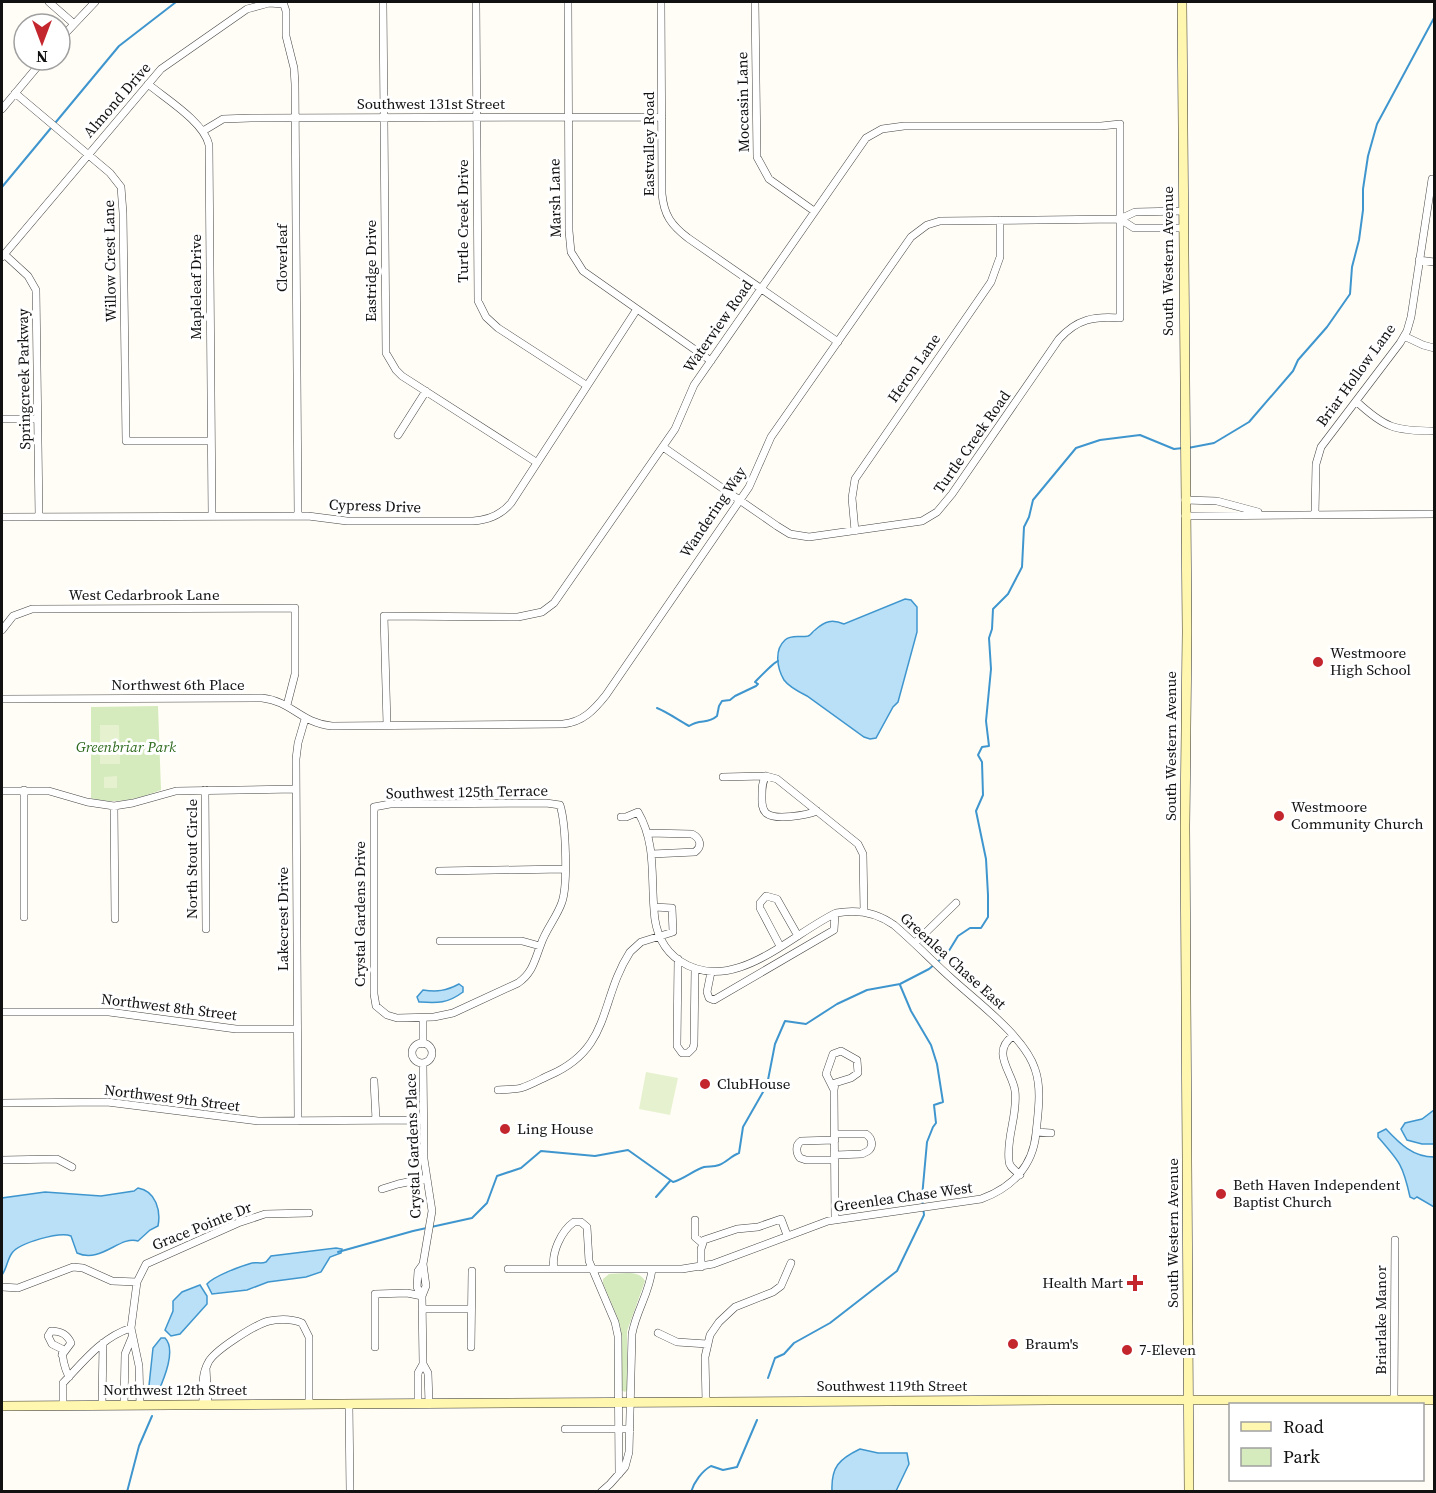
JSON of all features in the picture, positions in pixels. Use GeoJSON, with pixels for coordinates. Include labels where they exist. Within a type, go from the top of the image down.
{"type":"FeatureCollection","features":[{"type":"Feature","properties":{"kind":"main road","name":"South Western Avenue"},"geometry":{"type":"LineString","coordinates":[[1182,2],[1189,1491]]}},
{"type":"Feature","properties":{"kind":"main road","name":"Southwest 119th Street"},"geometry":{"type":"LineString","coordinates":[[349,1404],[1189,1399],[1434,1400]]}},
{"type":"Feature","properties":{"kind":"main road","name":"Northwest 12th Street"},"geometry":{"type":"LineString","coordinates":[[2,1406],[349,1404]]}},
{"type":"Feature","properties":{"kind":"street"},"geometry":{"type":"LineString","coordinates":[[49,2],[73,23],[95,2]]}},
{"type":"Feature","properties":{"kind":"street","name":"Eastridge Drive"},"geometry":{"type":"LineString","coordinates":[[383,2],[386,353],[396,370],[536,462]]}},
{"type":"Feature","properties":{"kind":"street","name":"Turtle Creek Drive"},"geometry":{"type":"LineString","coordinates":[[476,2],[477,282],[480,306],[486,317],[498,328],[586,385]]}},
{"type":"Feature","properties":{"kind":"street","name":"Marsh Lane"},"geometry":{"type":"LineString","coordinates":[[568,2],[571,252],[583,271],[711,361]]}},
{"type":"Feature","properties":{"kind":"street","name":"Eastvalley Road"},"geometry":{"type":"LineString","coordinates":[[661,2],[662,194],[667,218],[682,234],[838,342]]}},
{"type":"Feature","properties":{"kind":"street","name":"Moccasin Lane"},"geometry":{"type":"LineString","coordinates":[[755,2],[757,157],[769,179],[814,212]]}},
{"type":"Feature","properties":{"kind":"street","name":"Almond Drive"},"geometry":{"type":"LineString","coordinates":[[3,256],[161,69],[247,9],[269,3],[283,3]]}},
{"type":"Feature","properties":{"kind":"street","name":"Cloverleaf"},"geometry":{"type":"LineString","coordinates":[[283,3],[286,11],[286,36],[295,75],[298,516]]}},
{"type":"Feature","properties":{"kind":"street"},"geometry":{"type":"LineString","coordinates":[[2,109],[33,72]]}},
{"type":"Feature","properties":{"kind":"street"},"geometry":{"type":"LineString","coordinates":[[148,84],[203,131]]}},
{"type":"Feature","properties":{"kind":"street","name":"Willow Crest Lane"},"geometry":{"type":"LineString","coordinates":[[15,93],[117,180],[123,196],[126,441],[210,441]]}},
{"type":"Feature","properties":{"kind":"street","name":"Southwest 131st Street"},"geometry":{"type":"LineString","coordinates":[[203,131],[217,122],[230,118],[662,117]]}},
{"type":"Feature","properties":{"kind":"street","name":"Waterview Road"},"geometry":{"type":"LineString","coordinates":[[387,725],[384,616],[518,617],[542,612],[559,597],[679,422],[694,385],[866,138],[882,129],[904,126],[1101,126],[1120,124],[1120,219]]}},
{"type":"Feature","properties":{"kind":"street","name":"Mapleleaf Drive"},"geometry":{"type":"LineString","coordinates":[[203,131],[207,138],[209,152],[212,516]]}},
{"type":"Feature","properties":{"kind":"street","name":"Briar Hollow Lane"},"geometry":{"type":"LineString","coordinates":[[1315,514],[1318,453],[1404,336],[1411,317],[1433,179]]}},
{"type":"Feature","properties":{"kind":"street","name":"Wandering Way"},"geometry":{"type":"LineString","coordinates":[[348,725],[563,724],[586,717],[606,695],[754,479],[771,437],[903,248],[920,228],[940,221],[1120,219],[1135,212],[1183,211]]}},
{"type":"Feature","properties":{"kind":"street","name":"Wandering Way"},"geometry":{"type":"LineString","coordinates":[[1120,219],[1134,228],[1183,228]]}},
{"type":"Feature","properties":{"kind":"street","name":"Turtle Creek Road"},"geometry":{"type":"LineString","coordinates":[[663,447],[786,532],[796,536],[809,537],[922,521],[937,512],[1067,330],[1082,320],[1090,318],[1120,318],[1120,219]]}},
{"type":"Feature","properties":{"kind":"street","name":"Heron Lane"},"geometry":{"type":"LineString","coordinates":[[855,531],[852,498],[855,479],[991,282],[1000,257],[1000,220]]}},
{"type":"Feature","properties":{"kind":"street","name":"Springcreek Parkway"},"geometry":{"type":"LineString","coordinates":[[3,256],[28,276],[36,290],[39,517]]}},
{"type":"Feature","properties":{"kind":"street"},"geometry":{"type":"LineString","coordinates":[[1419,260],[1434,262]]}},
{"type":"Feature","properties":{"kind":"street","name":"Cypress Drive"},"geometry":{"type":"LineString","coordinates":[[2,517],[298,516],[347,521],[483,520],[507,508],[636,309]]}},
{"type":"Feature","properties":{"kind":"street"},"geometry":{"type":"LineString","coordinates":[[1404,336],[1434,348]]}},
{"type":"Feature","properties":{"kind":"street"},"geometry":{"type":"LineString","coordinates":[[398,435],[426,391]]}},
{"type":"Feature","properties":{"kind":"street"},"geometry":{"type":"LineString","coordinates":[[1356,400],[1395,428],[1408,431],[1434,431]]}},
{"type":"Feature","properties":{"kind":"street"},"geometry":{"type":"LineString","coordinates":[[2,419],[37,419]]}},
{"type":"Feature","properties":{"kind":"street"},"geometry":{"type":"LineString","coordinates":[[1185,501],[1217,501],[1263,514]]}},
{"type":"Feature","properties":{"kind":"street"},"geometry":{"type":"LineString","coordinates":[[1185,516],[1434,514]]}},
{"type":"Feature","properties":{"kind":"street","name":"West Cedarbrook Lane"},"geometry":{"type":"LineString","coordinates":[[2,630],[13,616],[32,609],[295,608],[295,674],[287,705]]}},
{"type":"Feature","properties":{"kind":"street","name":"Northwest 6th Place"},"geometry":{"type":"LineString","coordinates":[[2,699],[262,698],[279,701],[305,719],[323,725],[348,725]]}},
{"type":"Feature","properties":{"kind":"street","name":"Lakecrest Drive"},"geometry":{"type":"LineString","coordinates":[[298,1121],[296,789],[297,750],[305,719]]}},
{"type":"Feature","properties":{"kind":"street"},"geometry":{"type":"LineString","coordinates":[[765,776],[762,802],[766,813],[774,816],[799,816],[818,811]]}},
{"type":"Feature","properties":{"kind":"street"},"geometry":{"type":"LineString","coordinates":[[723,777],[765,776],[777,779],[861,848],[864,912]]}},
{"type":"Feature","properties":{"kind":"street"},"geometry":{"type":"LineString","coordinates":[[2,791],[57,793],[87,802],[114,806],[176,791],[296,789]]}},
{"type":"Feature","properties":{"kind":"street"},"geometry":{"type":"LineString","coordinates":[[24,790],[24,917]]}},
{"type":"Feature","properties":{"kind":"street","name":"North Stout Circle"},"geometry":{"type":"LineString","coordinates":[[205,790],[206,928]]}},
{"type":"Feature","properties":{"kind":"street","name":"Southwest 125th Terrace"},"geometry":{"type":"LineString","coordinates":[[374,807],[390,804],[546,803],[560,805]]}},
{"type":"Feature","properties":{"kind":"street","name":"Crystal Gardens Drive"},"geometry":{"type":"LineString","coordinates":[[374,807],[374,1000],[379,1010],[398,1018],[453,1013],[518,983],[529,974],[540,945],[561,905],[564,891],[564,817],[560,805]]}},
{"type":"Feature","properties":{"kind":"street"},"geometry":{"type":"LineString","coordinates":[[114,806],[115,919]]}},
{"type":"Feature","properties":{"kind":"street"},"geometry":{"type":"LineString","coordinates":[[621,817],[638,812],[648,833],[652,854],[654,907],[659,937]]}},
{"type":"Feature","properties":{"kind":"street"},"geometry":{"type":"LineString","coordinates":[[648,833],[692,834],[697,836],[700,843],[695,852],[652,854]]}},
{"type":"Feature","properties":{"kind":"street"},"geometry":{"type":"LineString","coordinates":[[439,871],[564,869]]}},
{"type":"Feature","properties":{"kind":"street"},"geometry":{"type":"LineString","coordinates":[[780,946],[760,908],[760,903],[766,896],[777,899],[798,936]]}},
{"type":"Feature","properties":{"kind":"street"},"geometry":{"type":"LineString","coordinates":[[915,943],[956,903]]}},
{"type":"Feature","properties":{"kind":"street"},"geometry":{"type":"LineString","coordinates":[[498,1090],[521,1088],[559,1071],[588,1049],[630,952],[641,942],[672,932],[672,908],[654,907]]}},
{"type":"Feature","properties":{"kind":"street","name":"Greenlea Chase East"},"geometry":{"type":"LineString","coordinates":[[659,937],[668,951],[678,959],[695,969],[711,972],[734,970],[835,914],[850,911],[864,912],[886,919],[930,957],[1025,1050],[1035,1067],[1038,1085],[1034,1146]]}},
{"type":"Feature","properties":{"kind":"street"},"geometry":{"type":"LineString","coordinates":[[711,972],[707,992],[709,998],[714,1000],[830,933],[835,927],[835,914]]}},
{"type":"Feature","properties":{"kind":"street"},"geometry":{"type":"LineString","coordinates":[[440,941],[522,940],[540,945]]}},
{"type":"Feature","properties":{"kind":"street"},"geometry":{"type":"LineString","coordinates":[[678,959],[677,1046],[682,1053],[688,1053],[694,1044],[695,969]]}},
{"type":"Feature","properties":{"kind":"street","name":"Northwest 8th Street"},"geometry":{"type":"LineString","coordinates":[[2,1012],[110,1012],[236,1029],[297,1029]]}},
{"type":"Feature","properties":{"kind":"street","name":"Crystal Gardens Place"},"geometry":{"type":"LineString","coordinates":[[423,1017],[423,1044]]}},
{"type":"Feature","properties":{"kind":"street"},"geometry":{"type":"LineString","coordinates":[[1013,1036],[1007,1041],[1004,1053],[1005,1067],[1014,1085],[1015,1095],[1014,1122],[1009,1137],[1008,1160],[1010,1167],[1020,1175]]}},
{"type":"Feature","properties":{"kind":"street","name":"Crystal Gardens Place"},"geometry":{"type":"LineString","coordinates":[[423,1044],[430,1047],[432,1052],[430,1059],[423,1063],[418,1062],[412,1055],[414,1048],[423,1044]]}},
{"type":"Feature","properties":{"kind":"street"},"geometry":{"type":"LineString","coordinates":[[834,1090],[826,1074],[833,1054],[841,1051],[856,1060],[858,1073],[835,1083],[835,1219]]}},
{"type":"Feature","properties":{"kind":"street","name":"Crystal Gardens Place"},"geometry":{"type":"LineString","coordinates":[[423,1063],[424,1159],[432,1211],[423,1264],[418,1271],[417,1287],[422,1296],[423,1364],[428,1373],[429,1403]]}},
{"type":"Feature","properties":{"kind":"street"},"geometry":{"type":"LineString","coordinates":[[374,1081],[376,1120]]}},
{"type":"Feature","properties":{"kind":"street","name":"Northwest 9th Street"},"geometry":{"type":"LineString","coordinates":[[2,1102],[107,1102],[240,1120],[423,1120]]}},
{"type":"Feature","properties":{"kind":"street"},"geometry":{"type":"LineString","coordinates":[[1036,1132],[1051,1133]]}},
{"type":"Feature","properties":{"kind":"street"},"geometry":{"type":"LineString","coordinates":[[862,1134],[872,1140],[870,1149],[866,1153],[835,1158],[800,1158],[797,1151],[798,1143],[805,1140],[835,1137],[862,1134]]}},
{"type":"Feature","properties":{"kind":"street","name":"Greenlea Chase West"},"geometry":{"type":"LineString","coordinates":[[508,1269],[701,1267],[835,1219],[981,1199],[1005,1187],[1020,1175],[1034,1146]]}},
{"type":"Feature","properties":{"kind":"street"},"geometry":{"type":"LineString","coordinates":[[2,1160],[57,1159],[72,1167]]}},
{"type":"Feature","properties":{"kind":"street"},"geometry":{"type":"LineString","coordinates":[[382,1189],[427,1178]]}},
{"type":"Feature","properties":{"kind":"street","name":"Grace Pointe Dr"},"geometry":{"type":"LineString","coordinates":[[137,1282],[146,1264],[238,1223],[265,1214],[309,1213]]}},
{"type":"Feature","properties":{"kind":"street"},"geometry":{"type":"LineString","coordinates":[[701,1267],[704,1240],[737,1229],[758,1227],[781,1219],[787,1235]]}},
{"type":"Feature","properties":{"kind":"street"},"geometry":{"type":"LineString","coordinates":[[695,1220],[695,1237],[702,1243]]}},
{"type":"Feature","properties":{"kind":"street"},"geometry":{"type":"LineString","coordinates":[[554,1269],[552,1258],[567,1228],[570,1224],[581,1222],[587,1227],[588,1253],[592,1268],[609,1306],[617,1332],[619,1474]]}},
{"type":"Feature","properties":{"kind":"street","name":"Briarlake Manor"},"geometry":{"type":"LineString","coordinates":[[1394,1400],[1395,1240]]}},
{"type":"Feature","properties":{"kind":"street"},"geometry":{"type":"LineString","coordinates":[[706,1402],[705,1357],[710,1335],[719,1322],[735,1307],[773,1292],[782,1286],[791,1263]]}},
{"type":"Feature","properties":{"kind":"street"},"geometry":{"type":"LineString","coordinates":[[2,1287],[18,1288],[73,1267],[83,1268],[112,1281],[137,1282],[130,1329],[139,1366],[140,1405]]}},
{"type":"Feature","properties":{"kind":"street"},"geometry":{"type":"LineString","coordinates":[[601,1491],[619,1474],[627,1462],[630,1442],[632,1334],[651,1279],[652,1269]]}},
{"type":"Feature","properties":{"kind":"street"},"geometry":{"type":"LineString","coordinates":[[471,1347],[472,1271]]}},
{"type":"Feature","properties":{"kind":"street"},"geometry":{"type":"LineString","coordinates":[[375,1347],[375,1294],[407,1293],[422,1296]]}},
{"type":"Feature","properties":{"kind":"street"},"geometry":{"type":"LineString","coordinates":[[422,1309],[471,1309]]}},
{"type":"Feature","properties":{"kind":"street"},"geometry":{"type":"LineString","coordinates":[[205,1405],[206,1367],[212,1356],[257,1326],[270,1321],[302,1323],[309,1337],[309,1404]]}},
{"type":"Feature","properties":{"kind":"street"},"geometry":{"type":"LineString","coordinates":[[63,1405],[63,1383],[103,1343],[119,1332],[130,1329]]}},
{"type":"Feature","properties":{"kind":"street"},"geometry":{"type":"LineString","coordinates":[[658,1333],[677,1342],[707,1344]]}},
{"type":"Feature","properties":{"kind":"street"},"geometry":{"type":"LineString","coordinates":[[124,1405],[125,1354],[132,1337]]}},
{"type":"Feature","properties":{"kind":"street"},"geometry":{"type":"LineString","coordinates":[[102,1405],[103,1343]]}},
{"type":"Feature","properties":{"kind":"street"},"geometry":{"type":"LineString","coordinates":[[62,1354],[63,1366],[69,1377]]}},
{"type":"Feature","properties":{"kind":"street","name":"Crystal Gardens Place"},"geometry":{"type":"LineString","coordinates":[[418,1403],[418,1373],[423,1364]]}},
{"type":"Feature","properties":{"kind":"street"},"geometry":{"type":"LineString","coordinates":[[349,1404],[350,1491]]}},
{"type":"Feature","properties":{"kind":"street"},"geometry":{"type":"LineString","coordinates":[[565,1429],[630,1429]]}},
{"type":"Feature","properties":{"kind":"green space","name":"Greenbriar Park"},"geometry":{"type":"Polygon","coordinates":[[[158,706],[161,790],[127,800],[109,801],[91,798],[91,707],[158,706]]]}},
{"type":"Feature","properties":{"kind":"green space"},"geometry":{"type":"Polygon","coordinates":[[[100,725],[119,725],[120,764],[100,764],[100,725]]]}},
{"type":"Feature","properties":{"kind":"green space"},"geometry":{"type":"Polygon","coordinates":[[[117,776],[117,788],[104,788],[104,777],[117,776]]]}},
{"type":"Feature","properties":{"kind":"green space"},"geometry":{"type":"Polygon","coordinates":[[[646,1072],[678,1078],[670,1115],[639,1109],[646,1072]]]}},
{"type":"Feature","properties":{"kind":"green space"},"geometry":{"type":"Polygon","coordinates":[[[609,1274],[634,1274],[645,1281],[627,1331],[627,1390],[625,1392],[621,1390],[619,1321],[603,1283],[603,1279],[609,1274]]]}},
{"type":"Feature","properties":{"kind":"water"},"geometry":{"type":"Polygon","coordinates":[[[905,599],[911,600],[917,607],[917,632],[898,702],[876,738],[864,737],[784,680],[778,665],[778,654],[785,640],[808,636],[829,622],[844,624],[905,599]]]}},
{"type":"Feature","properties":{"kind":"water"},"geometry":{"type":"Polygon","coordinates":[[[459,984],[463,987],[463,992],[447,1001],[419,1002],[417,997],[423,990],[441,990],[459,984]]]}},
{"type":"Feature","properties":{"kind":"water"},"geometry":{"type":"Polygon","coordinates":[[[1434,1110],[1434,1144],[1407,1140],[1401,1129],[1405,1123],[1422,1119],[1434,1110]]]}},
{"type":"Feature","properties":{"kind":"water"},"geometry":{"type":"Polygon","coordinates":[[[1386,1129],[1413,1152],[1434,1157],[1434,1207],[1417,1197],[1414,1199],[1410,1197],[1400,1164],[1378,1137],[1378,1133],[1386,1129]]]}},
{"type":"Feature","properties":{"kind":"water"},"geometry":{"type":"Polygon","coordinates":[[[138,1188],[153,1197],[158,1208],[159,1220],[158,1226],[138,1241],[131,1240],[94,1255],[86,1255],[77,1253],[71,1236],[58,1235],[40,1239],[16,1249],[9,1258],[2,1275],[2,1198],[45,1192],[101,1196],[134,1191],[138,1188]]]}},
{"type":"Feature","properties":{"kind":"water"},"geometry":{"type":"Polygon","coordinates":[[[342,1249],[341,1253],[330,1257],[321,1272],[306,1277],[268,1282],[247,1290],[212,1294],[207,1284],[235,1269],[252,1263],[266,1262],[271,1256],[342,1249]]]}},
{"type":"Feature","properties":{"kind":"water"},"geometry":{"type":"Polygon","coordinates":[[[200,1285],[207,1296],[207,1304],[180,1334],[171,1336],[165,1330],[173,1311],[173,1301],[182,1292],[200,1285]]]}},
{"type":"Feature","properties":{"kind":"water"},"geometry":{"type":"Polygon","coordinates":[[[161,1338],[165,1338],[170,1350],[168,1366],[157,1395],[148,1395],[153,1348],[161,1338]]]}},
{"type":"Feature","properties":{"kind":"water"},"geometry":{"type":"Polygon","coordinates":[[[860,1449],[878,1453],[907,1453],[909,1464],[896,1491],[832,1491],[833,1476],[838,1465],[847,1456],[860,1449]]]}},
{"type":"Feature","properties":{"kind":"waterway"},"geometry":{"type":"LineString","coordinates":[[2,187],[119,46],[176,2]]}},
{"type":"Feature","properties":{"kind":"waterway"},"geometry":{"type":"LineString","coordinates":[[1188,448],[1214,443],[1249,422],[1293,371],[1298,360],[1327,327],[1350,294],[1352,267],[1363,210],[1363,189],[1368,156],[1377,124],[1434,18]]}},
{"type":"Feature","properties":{"kind":"waterway"},"geometry":{"type":"LineString","coordinates":[[338,1252],[413,1231],[472,1218],[487,1203],[497,1176],[521,1168],[541,1151],[595,1156],[628,1150],[673,1182],[700,1168],[722,1164],[739,1153],[743,1127],[767,1085],[775,1044],[785,1021],[806,1024],[837,1004],[867,990],[900,984],[929,969],[947,954],[958,936],[970,928],[981,928],[988,917],[988,895],[986,859],[976,811],[983,795],[982,762],[978,755],[982,747],[989,746],[986,721],[991,669],[989,638],[993,609],[1008,594],[1022,567],[1024,527],[1033,500],[1076,448],[1100,440],[1140,435],[1174,449],[1183,448]]}},
{"type":"Feature","properties":{"kind":"waterway"},"geometry":{"type":"LineString","coordinates":[[657,708],[689,726],[710,720],[717,716],[722,701],[730,700],[756,686],[758,684],[755,682],[778,661]]}},
{"type":"Feature","properties":{"kind":"waterway"},"geometry":{"type":"LineString","coordinates":[[768,1378],[775,1358],[784,1354],[794,1343],[830,1323],[897,1271],[924,1215],[922,1197],[927,1142],[936,1123],[934,1105],[943,1102],[937,1064],[931,1045],[911,1011],[900,985]]}},
{"type":"Feature","properties":{"kind":"waterway"},"geometry":{"type":"LineString","coordinates":[[656,1197],[670,1181]]}},
{"type":"Feature","properties":{"kind":"waterway"},"geometry":{"type":"LineString","coordinates":[[127,1492],[139,1446],[152,1416]]}},
{"type":"Feature","properties":{"kind":"waterway"},"geometry":{"type":"LineString","coordinates":[[691,1492],[699,1477],[711,1466],[723,1470],[737,1467],[757,1420]]}},
{"type":"Feature","properties":{"kind":"place","name":"Westmoore High School"},"geometry":{"type":"Point","coordinates":[1318,662]}},
{"type":"Feature","properties":{"kind":"place","name":"Westmoore Community Church"},"geometry":{"type":"Point","coordinates":[1279,816]}},
{"type":"Feature","properties":{"kind":"place","name":"ClubHouse"},"geometry":{"type":"Point","coordinates":[705,1084]}},
{"type":"Feature","properties":{"kind":"place","name":"Ling House"},"geometry":{"type":"Point","coordinates":[505,1129]}},
{"type":"Feature","properties":{"kind":"place","name":"Beth Haven Independent Baptist Church"},"geometry":{"type":"Point","coordinates":[1221,1194]}},
{"type":"Feature","properties":{"kind":"place","name":"Health Mart"},"geometry":{"type":"Point","coordinates":[1135,1283]}},
{"type":"Feature","properties":{"kind":"place","name":"Braum's"},"geometry":{"type":"Point","coordinates":[1013,1344]}},
{"type":"Feature","properties":{"kind":"place","name":"7-Eleven"},"geometry":{"type":"Point","coordinates":[1127,1350]}}]}
